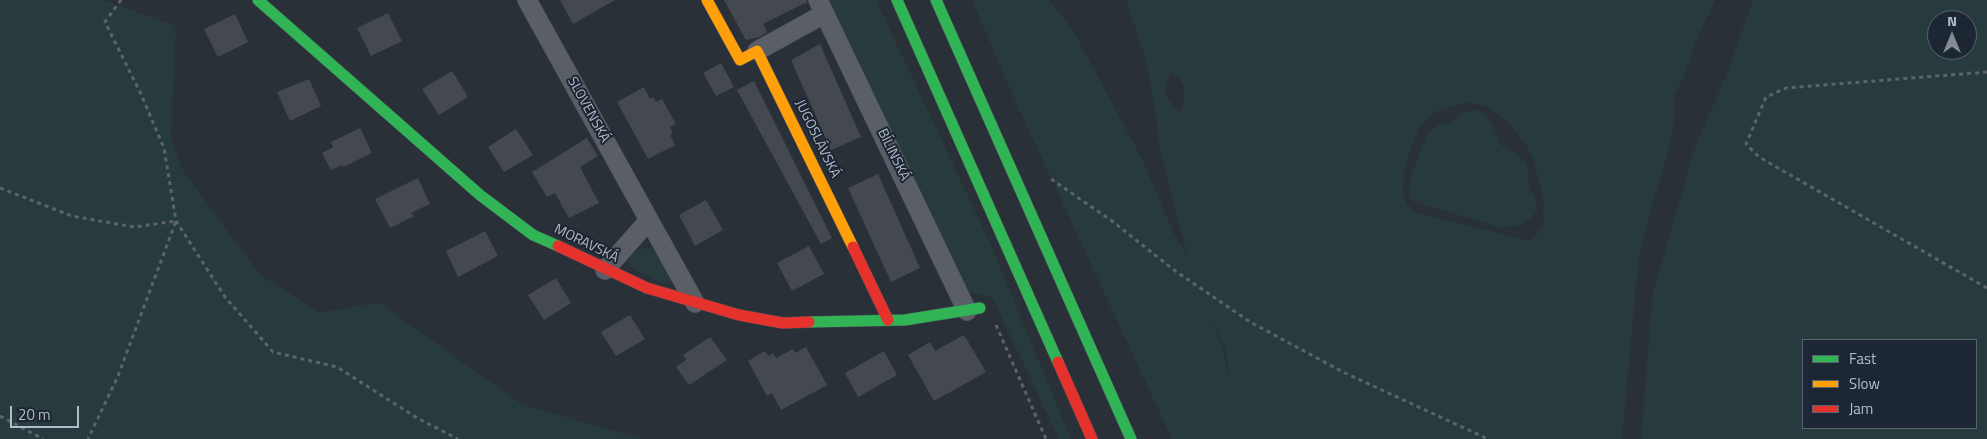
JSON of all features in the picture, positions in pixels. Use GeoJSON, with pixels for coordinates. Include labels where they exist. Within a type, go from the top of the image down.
{"type":"FeatureCollection","features":[{"type":"Feature","properties":{"kind":"main road","name":"MORAVSKÁ"},"geometry":{"type":"LineString","coordinates":[[258,0],[480,195],[533,234],[605,270],[647,288],[695,303],[738,315],[783,323],[905,320],[974,309]]}},
{"type":"Feature","properties":{"kind":"main road"},"geometry":{"type":"LineString","coordinates":[[707,0],[740,60],[757,50]]}},
{"type":"Feature","properties":{"kind":"main road"},"geometry":{"type":"LineString","coordinates":[[897,0],[1092,439]]}},
{"type":"Feature","properties":{"kind":"main road"},"geometry":{"type":"LineString","coordinates":[[936,0],[1132,439]]}},
{"type":"Feature","properties":{"kind":"main road","name":"JUGOSLÁVSKÁ"},"geometry":{"type":"LineString","coordinates":[[757,50],[888,320]]}},
{"type":"Feature","properties":{"kind":"street","name":"SLOVENSKÁ"},"geometry":{"type":"LineString","coordinates":[[527,0],[695,303]]}},
{"type":"Feature","properties":{"kind":"street"},"geometry":{"type":"LineString","coordinates":[[757,50],[821,7]]}},
{"type":"Feature","properties":{"kind":"street","name":"BÍLINSKÁ"},"geometry":{"type":"LineString","coordinates":[[821,7],[974,309]]}},
{"type":"Feature","properties":{"kind":"street"},"geometry":{"type":"LineString","coordinates":[[605,270],[649,220]]}},
{"type":"Feature","properties":{"kind":"path"},"geometry":{"type":"LineString","coordinates":[[121,0],[105,22],[140,92],[164,148],[176,221],[225,297],[273,352],[337,367],[417,418],[458,439]]}},
{"type":"Feature","properties":{"kind":"path"},"geometry":{"type":"LineString","coordinates":[[1987,72],[1786,88],[1766,98],[1746,144],[1759,157],[1987,288]]}},
{"type":"Feature","properties":{"kind":"path"},"geometry":{"type":"LineString","coordinates":[[1050,180],[1112,221],[1174,270],[1250,322],[1345,373],[1488,439]]}},
{"type":"Feature","properties":{"kind":"path"},"geometry":{"type":"LineString","coordinates":[[0,188],[72,216],[134,227],[176,221]]}},
{"type":"Feature","properties":{"kind":"path"},"geometry":{"type":"LineString","coordinates":[[88,439],[118,376],[176,221]]}},
{"type":"Feature","properties":{"kind":"path"},"geometry":{"type":"LineString","coordinates":[[974,309],[988,308],[993,316],[1046,439]]}},
{"type":"Feature","properties":{"kind":"path"},"geometry":{"type":"LineString","coordinates":[[0,416],[43,439]]}},
{"type":"Feature","properties":{"kind":"green space"},"geometry":{"type":"Polygon","coordinates":[[[0,0],[103,0],[176,26],[171,140],[182,169],[259,274],[320,313],[378,302],[523,405],[643,439],[0,439],[0,0]]]}},
{"type":"Feature","properties":{"kind":"green space"},"geometry":{"type":"Polygon","coordinates":[[[823,0],[876,0],[991,245],[1071,439],[1059,439],[992,297],[963,291],[823,0]]]}},
{"type":"Feature","properties":{"kind":"green space"},"geometry":{"type":"Polygon","coordinates":[[[972,0],[1049,0],[1073,30],[1141,157],[1174,234],[1187,254],[1160,150],[1156,115],[1145,57],[1126,0],[1715,0],[1697,39],[1684,78],[1674,94],[1674,120],[1668,153],[1646,226],[1638,264],[1622,439],[1172,439],[1019,109],[972,0]],[[1171,72],[1164,92],[1180,114],[1184,99],[1184,87],[1180,79],[1171,72]],[[1466,102],[1435,112],[1419,129],[1411,148],[1403,185],[1404,198],[1409,207],[1420,214],[1531,241],[1543,227],[1544,200],[1533,159],[1526,145],[1510,124],[1487,106],[1466,102]],[[1210,315],[1221,344],[1230,380],[1226,350],[1210,315]]]}},
{"type":"Feature","properties":{"kind":"green space"},"geometry":{"type":"Polygon","coordinates":[[[1753,0],[1987,0],[1987,439],[1641,439],[1653,292],[1695,148],[1727,74],[1753,0]]]}},
{"type":"Feature","properties":{"kind":"green space"},"geometry":{"type":"Polygon","coordinates":[[[1474,109],[1485,114],[1492,124],[1501,145],[1520,156],[1527,164],[1529,188],[1535,198],[1538,210],[1521,225],[1501,228],[1413,201],[1409,194],[1412,173],[1428,133],[1439,125],[1452,122],[1460,114],[1474,109]]]}},
{"type":"Feature","properties":{"kind":"green space"},"geometry":{"type":"Polygon","coordinates":[[[650,248],[659,251],[671,274],[670,282],[665,285],[628,266],[630,255],[639,249],[650,248]]]}},
{"type":"Feature","properties":{"kind":"building"},"geometry":{"type":"Polygon","coordinates":[[[560,0],[615,0],[573,24],[560,0]]]}},
{"type":"Feature","properties":{"kind":"building"},"geometry":{"type":"Polygon","coordinates":[[[724,0],[807,0],[807,2],[763,24],[767,32],[760,37],[746,40],[724,0]]]}},
{"type":"Feature","properties":{"kind":"building"},"geometry":{"type":"Polygon","coordinates":[[[388,13],[402,41],[371,56],[357,28],[388,13]]]}},
{"type":"Feature","properties":{"kind":"building"},"geometry":{"type":"Polygon","coordinates":[[[235,14],[248,42],[218,57],[204,29],[235,14]]]}},
{"type":"Feature","properties":{"kind":"building"},"geometry":{"type":"Polygon","coordinates":[[[820,44],[861,137],[831,150],[791,60],[820,44]]]}},
{"type":"Feature","properties":{"kind":"building"},"geometry":{"type":"Polygon","coordinates":[[[721,63],[734,87],[716,96],[703,73],[721,63]]]}},
{"type":"Feature","properties":{"kind":"building"},"geometry":{"type":"Polygon","coordinates":[[[452,71],[468,97],[439,115],[422,89],[452,71]]]}},
{"type":"Feature","properties":{"kind":"building"},"geometry":{"type":"Polygon","coordinates":[[[309,79],[321,106],[290,121],[277,92],[309,79]]]}},
{"type":"Feature","properties":{"kind":"building"},"geometry":{"type":"Polygon","coordinates":[[[754,81],[832,238],[821,244],[737,90],[754,81]]]}},
{"type":"Feature","properties":{"kind":"building"},"geometry":{"type":"Polygon","coordinates":[[[644,87],[650,99],[653,97],[656,102],[662,99],[676,124],[670,127],[673,133],[670,135],[675,145],[648,159],[617,102],[644,87]]]}},
{"type":"Feature","properties":{"kind":"building"},"geometry":{"type":"Polygon","coordinates":[[[360,128],[372,153],[343,167],[342,165],[331,170],[322,153],[333,147],[331,142],[360,128]]]}},
{"type":"Feature","properties":{"kind":"building"},"geometry":{"type":"Polygon","coordinates":[[[516,129],[533,155],[504,172],[488,147],[516,129]]]}},
{"type":"Feature","properties":{"kind":"building"},"geometry":{"type":"Polygon","coordinates":[[[587,138],[598,156],[580,167],[599,203],[569,218],[555,193],[547,197],[532,172],[587,138]]]}},
{"type":"Feature","properties":{"kind":"building"},"geometry":{"type":"Polygon","coordinates":[[[878,174],[920,268],[891,282],[848,188],[878,174]]]}},
{"type":"Feature","properties":{"kind":"building"},"geometry":{"type":"Polygon","coordinates":[[[418,178],[430,204],[411,213],[414,216],[390,228],[375,199],[418,178]]]}},
{"type":"Feature","properties":{"kind":"building"},"geometry":{"type":"Polygon","coordinates":[[[706,200],[723,230],[695,246],[679,215],[706,200]]]}},
{"type":"Feature","properties":{"kind":"building"},"geometry":{"type":"Polygon","coordinates":[[[485,231],[498,256],[458,277],[446,251],[485,231]]]}},
{"type":"Feature","properties":{"kind":"building"},"geometry":{"type":"Polygon","coordinates":[[[809,246],[824,274],[792,291],[777,263],[809,246]]]}},
{"type":"Feature","properties":{"kind":"building"},"geometry":{"type":"Polygon","coordinates":[[[556,278],[571,303],[544,320],[528,295],[556,278]]]}},
{"type":"Feature","properties":{"kind":"building"},"geometry":{"type":"Polygon","coordinates":[[[630,315],[645,339],[616,356],[601,332],[630,315]]]}},
{"type":"Feature","properties":{"kind":"building"},"geometry":{"type":"Polygon","coordinates":[[[964,335],[986,372],[934,401],[908,355],[930,342],[935,351],[964,335]]]}},
{"type":"Feature","properties":{"kind":"building"},"geometry":{"type":"Polygon","coordinates":[[[710,337],[727,360],[689,385],[676,367],[686,360],[683,355],[710,337]]]}},
{"type":"Feature","properties":{"kind":"building"},"geometry":{"type":"Polygon","coordinates":[[[806,347],[827,385],[781,410],[772,393],[767,396],[748,361],[765,351],[768,356],[773,353],[776,358],[793,349],[795,353],[806,347]]]}},
{"type":"Feature","properties":{"kind":"building"},"geometry":{"type":"Polygon","coordinates":[[[884,351],[897,375],[858,397],[845,373],[884,351]]]}},
{"type":"Feature","properties":{"kind":"traffic: fast"},"geometry":{"type":"LineString","coordinates":[[258,0],[480,195],[533,235],[558,246]]}},
{"type":"Feature","properties":{"kind":"traffic: fast"},"geometry":{"type":"LineString","coordinates":[[897,0],[1058,362]]}},
{"type":"Feature","properties":{"kind":"traffic: fast"},"geometry":{"type":"LineString","coordinates":[[936,0],[1131,439]]}},
{"type":"Feature","properties":{"kind":"traffic: fast"},"geometry":{"type":"LineString","coordinates":[[809,322],[905,320],[980,308]]}},
{"type":"Feature","properties":{"kind":"traffic: slow"},"geometry":{"type":"LineString","coordinates":[[707,0],[740,60],[757,51],[853,247]]}},
{"type":"Feature","properties":{"kind":"traffic: jam"},"geometry":{"type":"LineString","coordinates":[[558,246],[647,288],[739,315],[783,323],[809,322]]}},
{"type":"Feature","properties":{"kind":"traffic: jam"},"geometry":{"type":"LineString","coordinates":[[853,247],[888,320]]}},
{"type":"Feature","properties":{"kind":"traffic: jam"},"geometry":{"type":"LineString","coordinates":[[1058,362],[1092,439]]}}]}
